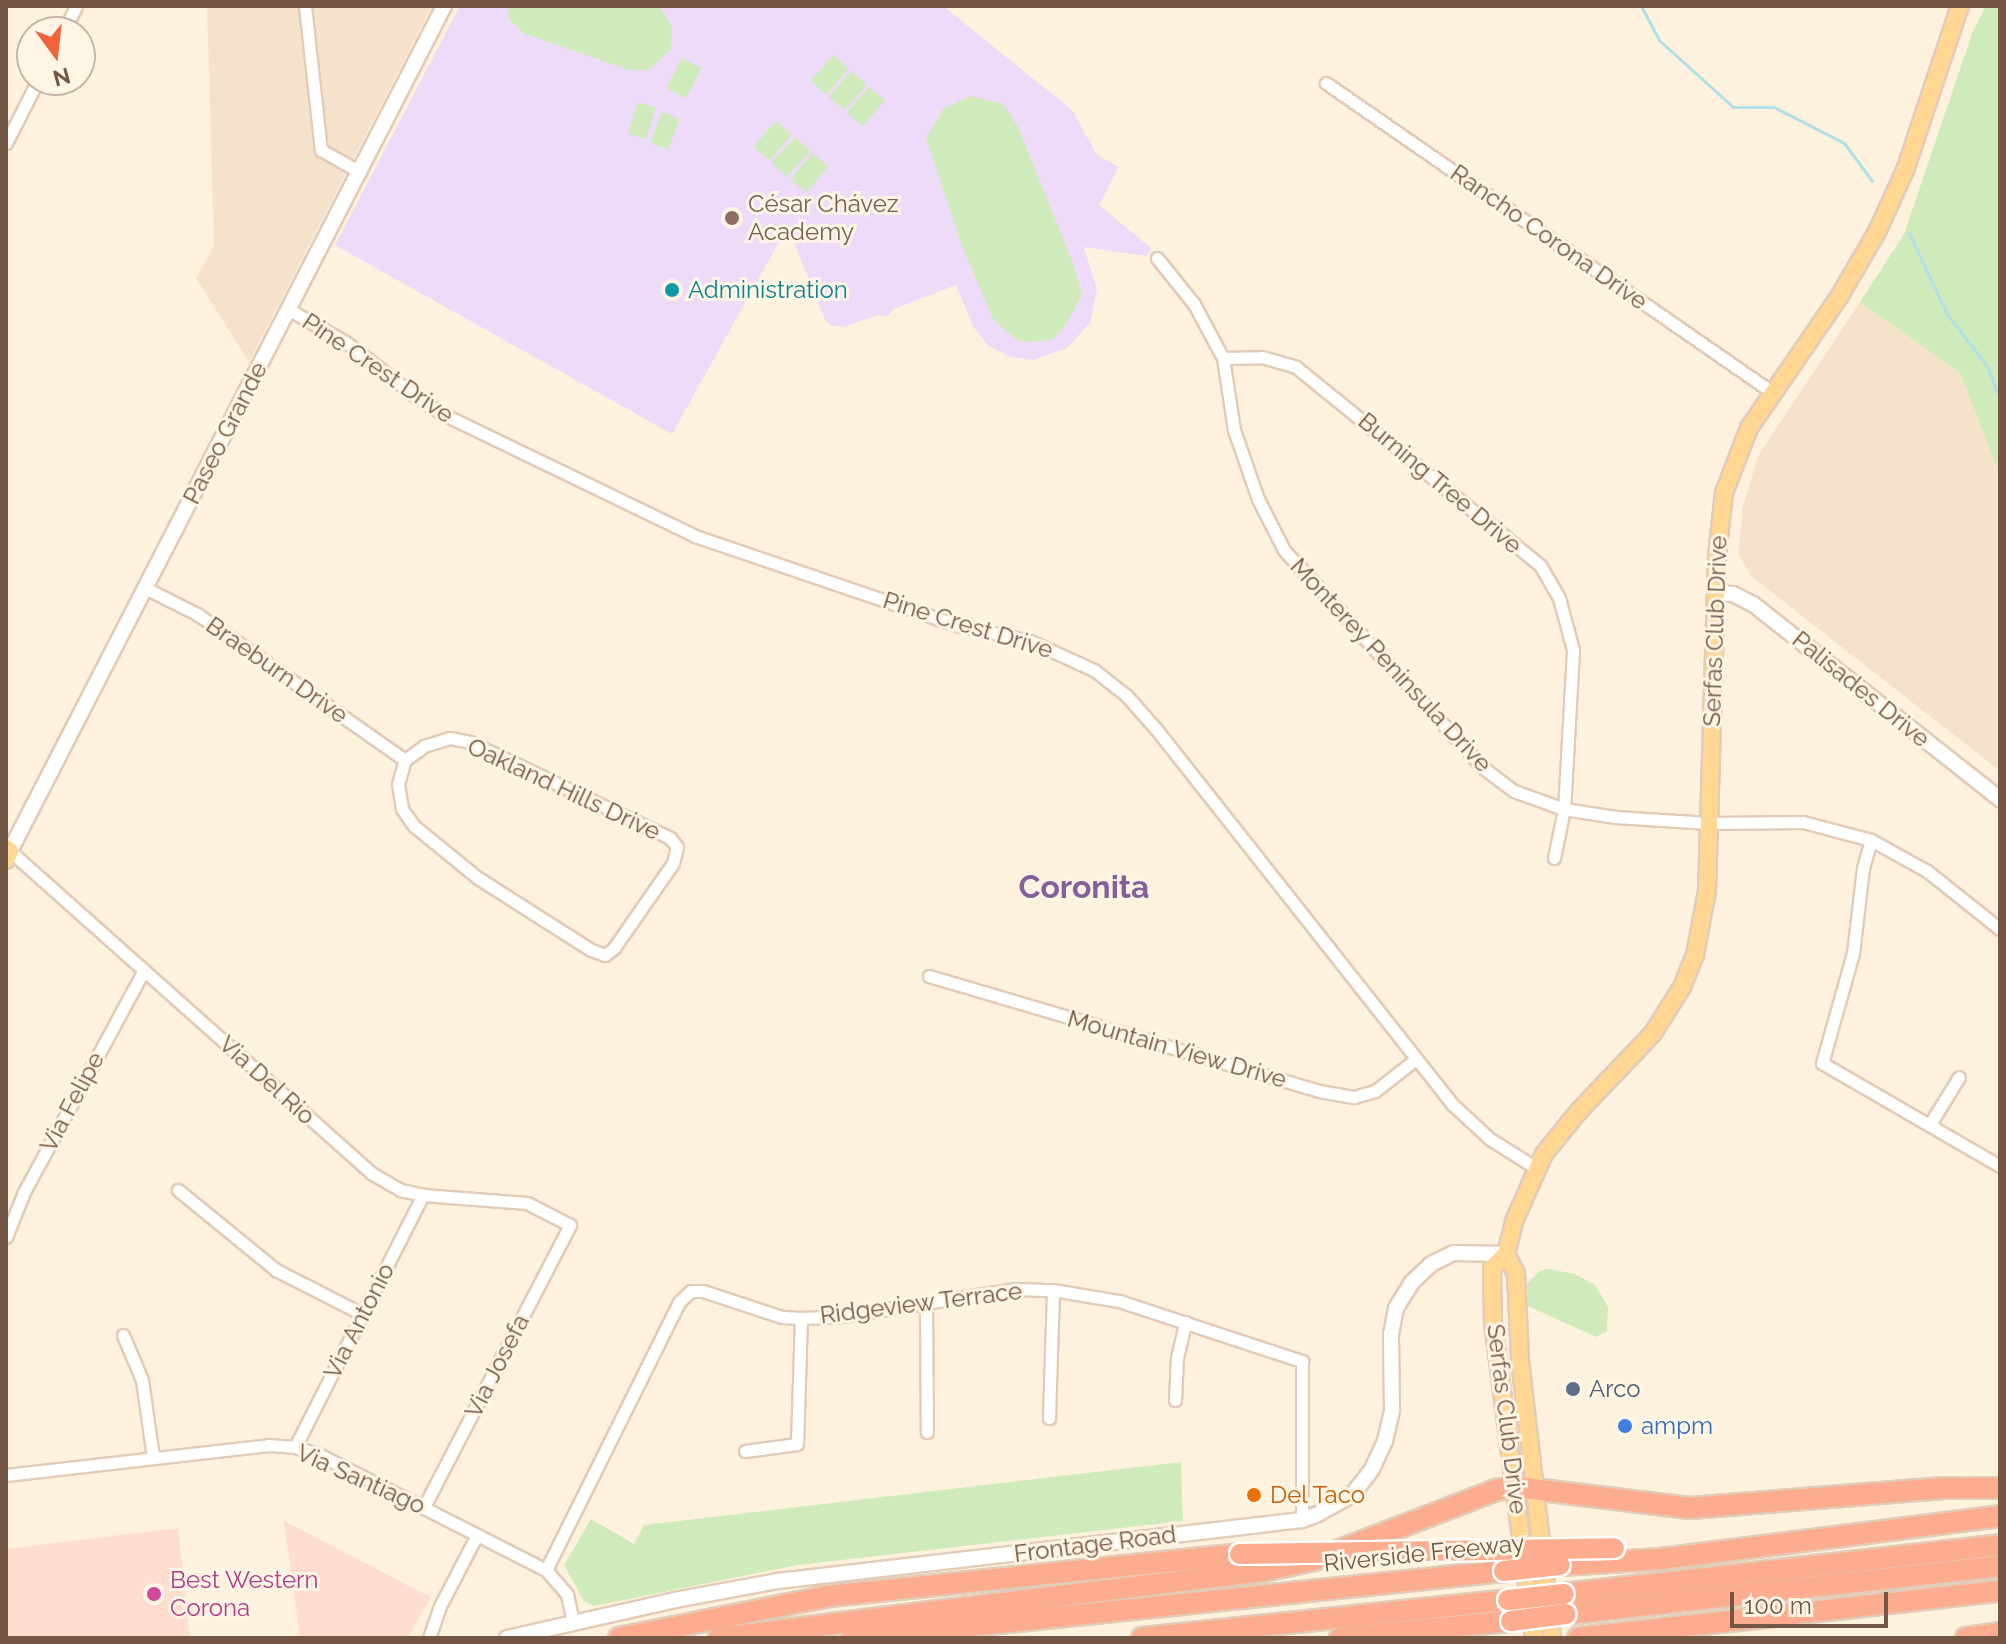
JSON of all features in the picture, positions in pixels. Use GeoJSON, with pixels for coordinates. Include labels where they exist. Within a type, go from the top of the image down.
{"type":"FeatureCollection","features":[{"type":"Feature","properties":{"kind":"highway"},"geometry":{"type":"LineString","coordinates":[[719,1638],[1263,1571],[1314,1560],[1496,1490],[1526,1488],[1690,1508],[1944,1488],[2000,1488]]}},
{"type":"Feature","properties":{"kind":"highway","name":"Riverside Freeway"},"geometry":{"type":"LineString","coordinates":[[852,1638],[1560,1565],[1661,1559],[2000,1516]]}},
{"type":"Feature","properties":{"kind":"highway"},"geometry":{"type":"LineString","coordinates":[[1340,1638],[1511,1621],[1565,1604],[2000,1545]]}},
{"type":"Feature","properties":{"kind":"highway"},"geometry":{"type":"LineString","coordinates":[[619,1638],[829,1596],[1240,1554],[1614,1548],[1661,1559]]}},
{"type":"Feature","properties":{"kind":"highway"},"geometry":{"type":"LineString","coordinates":[[1142,1638],[1508,1600],[1565,1604],[2000,1566]]}},
{"type":"Feature","properties":{"kind":"highway"},"geometry":{"type":"LineString","coordinates":[[1578,1638],[2000,1591]]}},
{"type":"Feature","properties":{"kind":"highway"},"geometry":{"type":"LineString","coordinates":[[1966,1638],[2000,1633]]}},
{"type":"Feature","properties":{"kind":"main road","name":"Paseo Grande"},"geometry":{"type":"LineString","coordinates":[[7,853],[444,6]]}},
{"type":"Feature","properties":{"kind":"main road","name":"Serfas Club Drive"},"geometry":{"type":"LineString","coordinates":[[1552,1638],[1493,1324],[1492,1268],[1506,1254],[1536,1168],[1579,1111],[1653,1033],[1682,987],[1703,922],[1716,593],[1724,493],[1734,458],[1772,392],[1839,297],[1877,232],[1906,168],[1960,6]]}},
{"type":"Feature","properties":{"kind":"main road","name":"Palisades Drive"},"geometry":{"type":"LineString","coordinates":[[1716,593],[1733,594],[1753,604],[2000,799]]}},
{"type":"Feature","properties":{"kind":"main road","name":"Frontage Road"},"geometry":{"type":"LineString","coordinates":[[507,1638],[778,1581],[1302,1520],[1337,1506],[1352,1495],[1372,1469],[1385,1441],[1392,1410],[1391,1334],[1396,1308],[1412,1282],[1431,1264],[1454,1253],[1506,1254]]}},
{"type":"Feature","properties":{"kind":"main road","name":"Serfas Club Drive"},"geometry":{"type":"LineString","coordinates":[[1506,1254],[1516,1274],[1534,1638]]}},
{"type":"Feature","properties":{"kind":"street"},"geometry":{"type":"LineString","coordinates":[[305,6],[321,150],[360,172]]}},
{"type":"Feature","properties":{"kind":"street","name":"Rancho Corona Drive"},"geometry":{"type":"LineString","coordinates":[[1326,83],[1772,392]]}},
{"type":"Feature","properties":{"kind":"street"},"geometry":{"type":"LineString","coordinates":[[6,143],[30,96]]}},
{"type":"Feature","properties":{"kind":"street"},"geometry":{"type":"LineString","coordinates":[[1157,258],[1194,304],[1223,358]]}},
{"type":"Feature","properties":{"kind":"street","name":"Pine Crest Drive"},"geometry":{"type":"LineString","coordinates":[[288,309],[333,333],[416,397],[447,416],[683,531],[957,625],[1030,641],[1094,670],[1127,696],[1156,729],[1470,1123],[1536,1168]]}},
{"type":"Feature","properties":{"kind":"street","name":"Burning Tree Drive"},"geometry":{"type":"LineString","coordinates":[[1223,358],[1262,357],[1296,367],[1540,565],[1559,598],[1573,650],[1564,809],[1554,858]]}},
{"type":"Feature","properties":{"kind":"street","name":"Monterey Peninsula Drive"},"geometry":{"type":"LineString","coordinates":[[1223,358],[1234,430],[1258,499],[1284,550],[1482,767],[1514,791],[1564,809],[1615,817],[1709,823],[1803,822],[1871,840],[1927,871],[2000,929]]}},
{"type":"Feature","properties":{"kind":"street","name":"Braeburn Drive"},"geometry":{"type":"LineString","coordinates":[[145,588],[197,614],[405,760]]}},
{"type":"Feature","properties":{"kind":"street","name":"Oakland Hills Drive"},"geometry":{"type":"LineString","coordinates":[[450,738],[470,742],[670,838],[677,847],[673,863],[614,948],[605,955],[591,950],[478,878],[414,826],[402,809],[398,784],[405,760],[437,740],[450,738]]}},
{"type":"Feature","properties":{"kind":"street"},"geometry":{"type":"LineString","coordinates":[[1871,840],[1863,868],[1853,953],[1822,1063],[2000,1166]]}},
{"type":"Feature","properties":{"kind":"street","name":"Via Del Rio"},"geometry":{"type":"LineString","coordinates":[[7,853],[144,970],[371,1173],[400,1190],[423,1195],[527,1203],[570,1225]]}},
{"type":"Feature","properties":{"kind":"street","name":"Via Felipe"},"geometry":{"type":"LineString","coordinates":[[6,1237],[24,1192],[144,970]]}},
{"type":"Feature","properties":{"kind":"street","name":"Mountain View Drive"},"geometry":{"type":"LineString","coordinates":[[929,976],[1319,1091],[1354,1097],[1375,1091],[1416,1059]]}},
{"type":"Feature","properties":{"kind":"street"},"geometry":{"type":"LineString","coordinates":[[1930,1124],[1959,1077]]}},
{"type":"Feature","properties":{"kind":"street"},"geometry":{"type":"LineString","coordinates":[[178,1190],[276,1270],[362,1314]]}},
{"type":"Feature","properties":{"kind":"street","name":"Via Antonio"},"geometry":{"type":"LineString","coordinates":[[295,1447],[423,1195]]}},
{"type":"Feature","properties":{"kind":"street","name":"Via Josefa"},"geometry":{"type":"LineString","coordinates":[[424,1507],[570,1225]]}},
{"type":"Feature","properties":{"kind":"street","name":"Ridgeview Terrace"},"geometry":{"type":"LineString","coordinates":[[546,1570],[679,1302],[691,1291],[703,1291],[743,1307],[801,1318],[835,1317],[1016,1289],[1053,1290],[1119,1301],[1302,1361],[1302,1520]]}},
{"type":"Feature","properties":{"kind":"street"},"geometry":{"type":"LineString","coordinates":[[1049,1418],[1053,1290]]}},
{"type":"Feature","properties":{"kind":"street"},"geometry":{"type":"LineString","coordinates":[[926,1303],[927,1432]]}},
{"type":"Feature","properties":{"kind":"street"},"geometry":{"type":"LineString","coordinates":[[745,1451],[797,1444],[801,1318]]}},
{"type":"Feature","properties":{"kind":"street"},"geometry":{"type":"LineString","coordinates":[[1175,1400],[1177,1358],[1185,1322]]}},
{"type":"Feature","properties":{"kind":"street"},"geometry":{"type":"LineString","coordinates":[[123,1335],[142,1380],[153,1457]]}},
{"type":"Feature","properties":{"kind":"street","name":"Via Santiago"},"geometry":{"type":"LineString","coordinates":[[6,1475],[268,1445],[295,1447],[318,1454],[546,1570],[567,1594],[573,1622]]}},
{"type":"Feature","properties":{"kind":"street"},"geometry":{"type":"LineString","coordinates":[[429,1638],[440,1606],[477,1535]]}},
{"type":"Feature","properties":{"kind":"shaded area"},"geometry":{"type":"Polygon","coordinates":[[[207,6],[432,6],[249,362],[196,278],[214,245],[207,6]]]}},
{"type":"Feature","properties":{"kind":"shaded area","name":"César Chávez Academy"},"geometry":{"type":"Polygon","coordinates":[[[460,6],[943,6],[1072,110],[1097,155],[1119,167],[1099,205],[1151,248],[1147,256],[1084,247],[1097,290],[1090,323],[1067,348],[1033,360],[1010,357],[989,346],[974,328],[956,285],[894,309],[887,317],[877,315],[844,327],[831,325],[825,320],[790,232],[783,235],[672,434],[335,245],[460,6]]]}},
{"type":"Feature","properties":{"kind":"shaded area"},"geometry":{"type":"Polygon","coordinates":[[[1860,302],[1960,373],[2000,475],[2000,771],[1751,576],[1738,554],[1743,507],[1758,456],[1860,302]]]}},
{"type":"Feature","properties":{"kind":"shaded area"},"geometry":{"type":"Polygon","coordinates":[[[284,1521],[431,1597],[408,1638],[300,1638],[284,1521]]]}},
{"type":"Feature","properties":{"kind":"shaded area"},"geometry":{"type":"Polygon","coordinates":[[[178,1528],[190,1638],[6,1638],[6,1549],[178,1528]]]}},
{"type":"Feature","properties":{"kind":"green space"},"geometry":{"type":"Polygon","coordinates":[[[506,6],[659,6],[672,26],[671,49],[649,70],[629,70],[523,33],[510,20],[506,6]]]}},
{"type":"Feature","properties":{"kind":"green space"},"geometry":{"type":"Polygon","coordinates":[[[1986,6],[2000,6],[2000,475],[1960,373],[1860,302],[1904,234],[1973,31],[1986,6]]]}},
{"type":"Feature","properties":{"kind":"green space"},"geometry":{"type":"Polygon","coordinates":[[[833,55],[849,69],[827,94],[811,81],[833,55]]]}},
{"type":"Feature","properties":{"kind":"green space"},"geometry":{"type":"Polygon","coordinates":[[[682,58],[702,68],[686,98],[667,88],[682,58]]]}},
{"type":"Feature","properties":{"kind":"green space"},"geometry":{"type":"Polygon","coordinates":[[[851,71],[867,85],[845,110],[829,97],[851,71]]]}},
{"type":"Feature","properties":{"kind":"green space"},"geometry":{"type":"Polygon","coordinates":[[[869,87],[885,101],[863,126],[847,113],[869,87]]]}},
{"type":"Feature","properties":{"kind":"green space"},"geometry":{"type":"Polygon","coordinates":[[[971,96],[1003,104],[1018,127],[1074,266],[1082,294],[1066,325],[1052,340],[1020,342],[994,321],[962,246],[926,138],[943,109],[971,96]]]}},
{"type":"Feature","properties":{"kind":"green space"},"geometry":{"type":"Polygon","coordinates":[[[638,102],[656,108],[646,139],[628,133],[638,102]]]}},
{"type":"Feature","properties":{"kind":"green space"},"geometry":{"type":"Polygon","coordinates":[[[662,112],[680,119],[668,150],[650,143],[662,112]]]}},
{"type":"Feature","properties":{"kind":"green space"},"geometry":{"type":"Polygon","coordinates":[[[776,121],[792,135],[770,160],[754,147],[776,121]]]}},
{"type":"Feature","properties":{"kind":"green space"},"geometry":{"type":"Polygon","coordinates":[[[795,137],[810,151],[786,177],[771,163],[795,137]]]}},
{"type":"Feature","properties":{"kind":"green space"},"geometry":{"type":"Polygon","coordinates":[[[812,153],[828,166],[807,193],[791,179],[812,153]]]}},
{"type":"Feature","properties":{"kind":"green space"},"geometry":{"type":"Polygon","coordinates":[[[1548,1269],[1575,1274],[1595,1285],[1608,1307],[1607,1331],[1596,1337],[1528,1306],[1527,1284],[1540,1271],[1548,1269]]]}},
{"type":"Feature","properties":{"kind":"green space"},"geometry":{"type":"Polygon","coordinates":[[[1181,1462],[1183,1521],[798,1565],[594,1606],[584,1601],[564,1565],[591,1519],[634,1544],[644,1525],[1181,1462]]]}},
{"type":"Feature","properties":{"kind":"waterway"},"geometry":{"type":"LineString","coordinates":[[1641,6],[1660,41],[1733,107],[1774,107],[1844,143],[1872,181]]}},
{"type":"Feature","properties":{"kind":"waterway"},"geometry":{"type":"LineString","coordinates":[[1909,233],[1947,314],[1987,366],[2000,400]]}},
{"type":"Feature","properties":{"kind":"place","name":"César Chávez Academy"},"geometry":{"type":"Point","coordinates":[732,218]}},
{"type":"Feature","properties":{"kind":"place","name":"Administration"},"geometry":{"type":"Point","coordinates":[672,290]}},
{"type":"Feature","properties":{"kind":"place","name":"Arco"},"geometry":{"type":"Point","coordinates":[1573,1389]}},
{"type":"Feature","properties":{"kind":"place","name":"ampm"},"geometry":{"type":"Point","coordinates":[1625,1426]}},
{"type":"Feature","properties":{"kind":"place","name":"Del Taco"},"geometry":{"type":"Point","coordinates":[1254,1495]}},
{"type":"Feature","properties":{"kind":"place","name":"Best Western Corona"},"geometry":{"type":"Point","coordinates":[154,1594]}},
{"type":"Feature","properties":{"kind":"district","name":"Coronita"},"geometry":{"type":"Point","coordinates":[1084,887]}}]}
